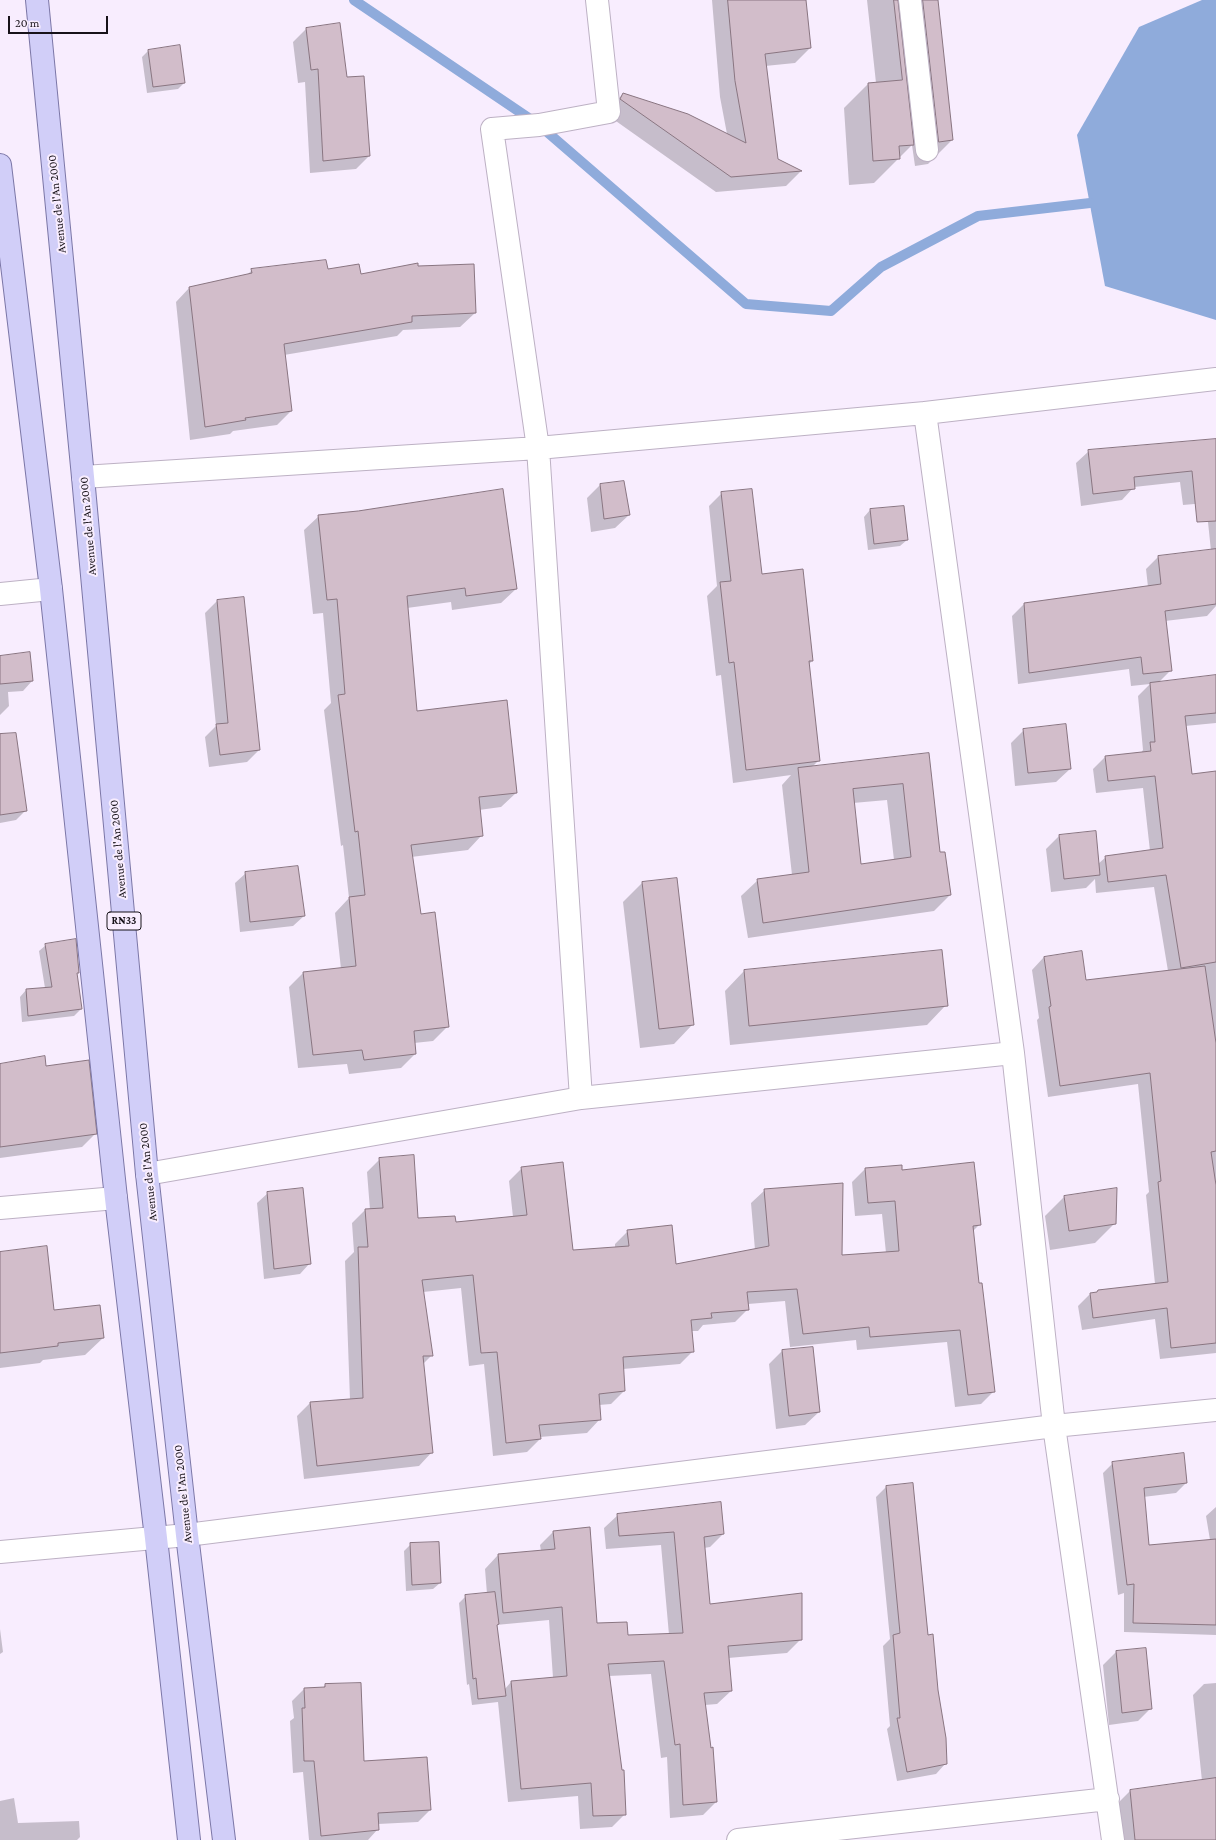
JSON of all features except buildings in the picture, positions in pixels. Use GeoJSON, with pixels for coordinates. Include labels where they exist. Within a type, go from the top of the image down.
{"type":"FeatureCollection","features":[{"type":"Feature","properties":{"kind":"main road","name":"Avenue de l'An 2000"},"geometry":{"type":"LineString","coordinates":[[37,0],[83,477],[147,1174],[187,1535],[224,1840]]}},
{"type":"Feature","properties":{"kind":"main road"},"geometry":{"type":"LineString","coordinates":[[0,165],[51,589],[116,1198],[156,1538],[189,1840]]}},
{"type":"Feature","properties":{"kind":"street"},"geometry":{"type":"LineString","coordinates":[[581,1098],[538,448],[492,129],[539,125],[609,112],[597,0]]}},
{"type":"Feature","properties":{"kind":"street"},"geometry":{"type":"LineString","coordinates":[[910,0],[927,150]]}},
{"type":"Feature","properties":{"kind":"street"},"geometry":{"type":"LineString","coordinates":[[83,477],[538,448],[925,414],[1216,379]]}},
{"type":"Feature","properties":{"kind":"street"},"geometry":{"type":"LineString","coordinates":[[925,414],[1013,1053],[1054,1426],[1113,1840]]}},
{"type":"Feature","properties":{"kind":"street"},"geometry":{"type":"LineString","coordinates":[[0,594],[51,589]]}},
{"type":"Feature","properties":{"kind":"street"},"geometry":{"type":"LineString","coordinates":[[147,1174],[581,1098],[1013,1053]]}},
{"type":"Feature","properties":{"kind":"street"},"geometry":{"type":"LineString","coordinates":[[0,1208],[116,1198]]}},
{"type":"Feature","properties":{"kind":"street"},"geometry":{"type":"LineString","coordinates":[[0,1552],[187,1535],[1054,1426],[1216,1410]]}},
{"type":"Feature","properties":{"kind":"street"},"geometry":{"type":"LineString","coordinates":[[738,1840],[1108,1799]]}},
{"type":"Feature","properties":{"kind":"water"},"geometry":{"type":"Polygon","coordinates":[[[1202,0],[1216,0],[1216,320],[1105,286],[1077,135],[1139,27],[1202,0]]]}},
{"type":"Feature","properties":{"kind":"waterway"},"geometry":{"type":"LineString","coordinates":[[354,0],[539,125],[746,304],[831,311],[881,267],[978,216],[1090,203]]}}]}
